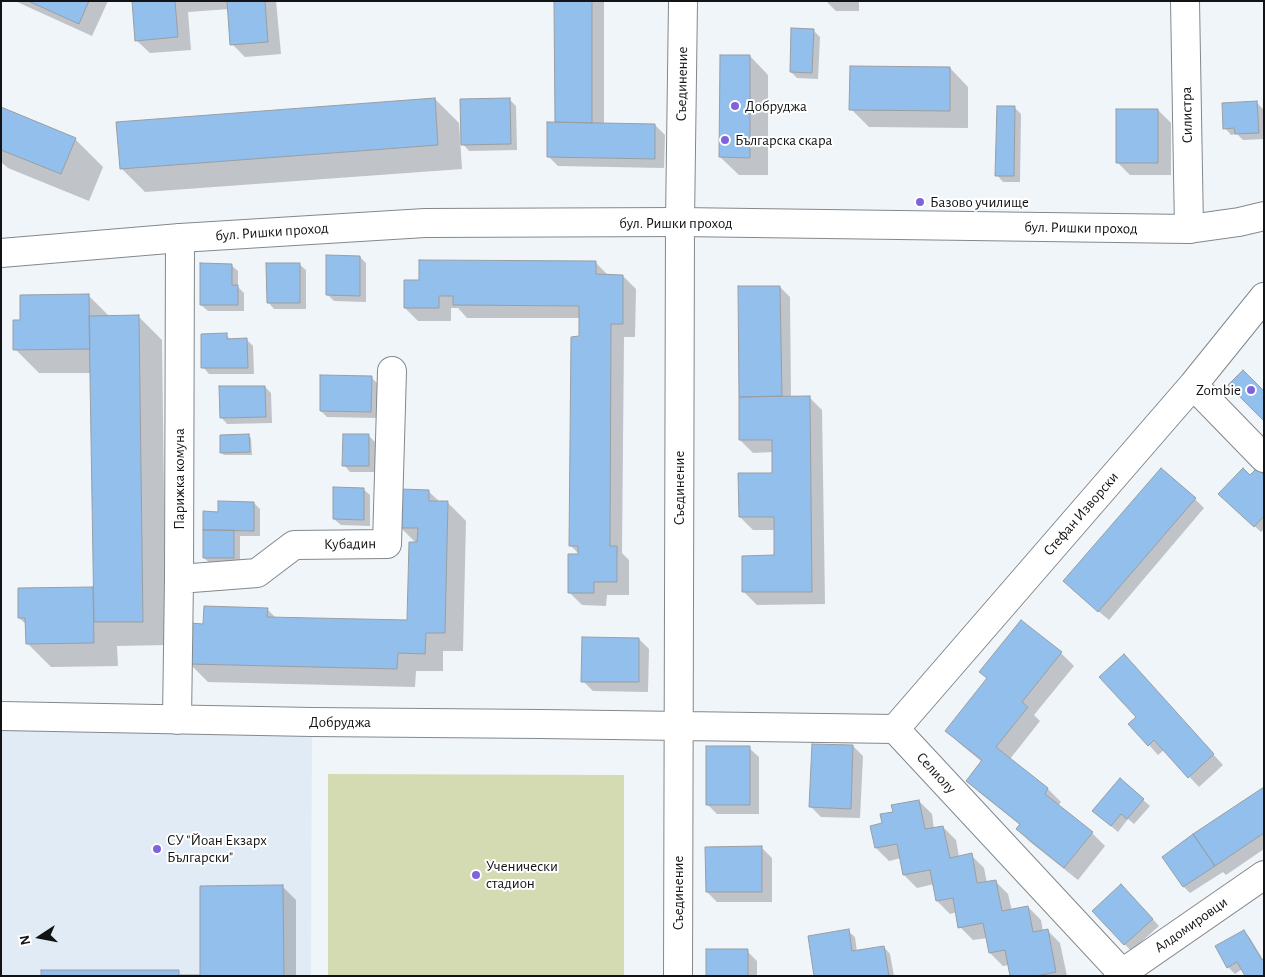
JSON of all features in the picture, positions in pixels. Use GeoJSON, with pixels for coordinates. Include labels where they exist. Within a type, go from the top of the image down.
{"type":"FeatureCollection","features":[{"type":"Feature","properties":{"kind":"street","name":"Съединение"},"geometry":{"type":"LineString","coordinates":[[678,976],[680,222],[683,1]]}},
{"type":"Feature","properties":{"kind":"street","name":"Силистра"},"geometry":{"type":"LineString","coordinates":[[1185,1],[1189,229]]}},
{"type":"Feature","properties":{"kind":"street","name":"бул. Ришки проход"},"geometry":{"type":"LineString","coordinates":[[1,253],[180,238],[425,222],[680,222],[1189,229],[1239,222],[1264,216]]}},
{"type":"Feature","properties":{"kind":"street","name":"Парижка комуна"},"geometry":{"type":"LineString","coordinates":[[177,720],[180,238]]}},
{"type":"Feature","properties":{"kind":"street","name":"бул. Ришки проход"},"geometry":{"type":"LineString","coordinates":[[1,244],[89,246]]}},
{"type":"Feature","properties":{"kind":"street","name":"Стефан Изворски"},"geometry":{"type":"LineString","coordinates":[[895,729],[1193,385],[1264,297]]}},
{"type":"Feature","properties":{"kind":"street","name":"Кубадин"},"geometry":{"type":"LineString","coordinates":[[179,579],[257,573],[294,545],[387,544],[392,371]]}},
{"type":"Feature","properties":{"kind":"street"},"geometry":{"type":"LineString","coordinates":[[1193,385],[1264,458]]}},
{"type":"Feature","properties":{"kind":"street","name":"Добруджа"},"geometry":{"type":"LineString","coordinates":[[1,716],[678,726]]}},
{"type":"Feature","properties":{"kind":"street"},"geometry":{"type":"LineString","coordinates":[[678,726],[895,729]]}},
{"type":"Feature","properties":{"kind":"street","name":"Селиолу"},"geometry":{"type":"LineString","coordinates":[[895,729],[1121,975]]}},
{"type":"Feature","properties":{"kind":"street","name":"Алдомировци"},"geometry":{"type":"LineString","coordinates":[[1121,975],[1264,875]]}},
{"type":"Feature","properties":{"kind":"shaded area","name":"СУ \"Йоан Екзарх Български\""},"geometry":{"type":"Polygon","coordinates":[[[1,715],[312,722],[311,976],[1,976],[1,715]]]}},
{"type":"Feature","properties":{"kind":"green space","name":"Ученически стадион"},"geometry":{"type":"Polygon","coordinates":[[[328,774],[624,775],[624,976],[328,976],[328,774]]]}},
{"type":"Feature","properties":{"kind":"building"},"geometry":{"type":"Polygon","coordinates":[[[28,1],[89,1],[79,24],[28,1]]]}},
{"type":"Feature","properties":{"kind":"building"},"geometry":{"type":"Polygon","coordinates":[[[132,1],[175,1],[178,37],[135,41],[132,1]]]}},
{"type":"Feature","properties":{"kind":"building"},"geometry":{"type":"Polygon","coordinates":[[[227,1],[265,1],[268,42],[230,45],[227,1]]]}},
{"type":"Feature","properties":{"kind":"building"},"geometry":{"type":"Polygon","coordinates":[[[554,1],[592,1],[592,123],[555,122],[554,1]]]}},
{"type":"Feature","properties":{"kind":"building"},"geometry":{"type":"Polygon","coordinates":[[[791,28],[814,29],[812,73],[790,72],[791,28]]]}},
{"type":"Feature","properties":{"kind":"building","name":"Добруджа"},"geometry":{"type":"Polygon","coordinates":[[[720,55],[750,55],[750,158],[719,157],[720,55]]]}},
{"type":"Feature","properties":{"kind":"building"},"geometry":{"type":"Polygon","coordinates":[[[850,66],[950,67],[950,111],[849,110],[850,66]]]}},
{"type":"Feature","properties":{"kind":"building"},"geometry":{"type":"Polygon","coordinates":[[[435,98],[438,145],[120,169],[116,122],[435,98]]]}},
{"type":"Feature","properties":{"kind":"building"},"geometry":{"type":"Polygon","coordinates":[[[510,98],[511,144],[461,145],[460,99],[510,98]]]}},
{"type":"Feature","properties":{"kind":"building"},"geometry":{"type":"Polygon","coordinates":[[[1257,101],[1259,133],[1235,134],[1234,128],[1223,129],[1222,103],[1257,101]]]}},
{"type":"Feature","properties":{"kind":"building"},"geometry":{"type":"Polygon","coordinates":[[[997,106],[1015,106],[1014,176],[995,176],[997,106]]]}},
{"type":"Feature","properties":{"kind":"building"},"geometry":{"type":"Polygon","coordinates":[[[1,107],[76,138],[61,174],[1,150],[1,107]]]}},
{"type":"Feature","properties":{"kind":"building"},"geometry":{"type":"Polygon","coordinates":[[[1116,109],[1158,109],[1158,163],[1116,163],[1116,109]]]}},
{"type":"Feature","properties":{"kind":"building"},"geometry":{"type":"Polygon","coordinates":[[[547,122],[655,124],[655,159],[547,157],[547,122]]]}},
{"type":"Feature","properties":{"kind":"building"},"geometry":{"type":"Polygon","coordinates":[[[326,255],[360,256],[360,296],[326,295],[326,255]]]}},
{"type":"Feature","properties":{"kind":"building"},"geometry":{"type":"Polygon","coordinates":[[[419,260],[596,261],[596,274],[623,275],[623,324],[611,324],[610,546],[617,546],[617,582],[594,582],[594,593],[568,593],[568,554],[578,554],[578,546],[569,546],[571,337],[579,336],[579,306],[453,305],[453,296],[439,296],[439,308],[404,308],[404,280],[419,280],[419,260]]]}},
{"type":"Feature","properties":{"kind":"building"},"geometry":{"type":"Polygon","coordinates":[[[200,263],[232,264],[232,285],[238,285],[238,305],[200,305],[200,263]]]}},
{"type":"Feature","properties":{"kind":"building"},"geometry":{"type":"Polygon","coordinates":[[[266,263],[300,263],[300,303],[267,303],[266,263]]]}},
{"type":"Feature","properties":{"kind":"building"},"geometry":{"type":"Polygon","coordinates":[[[738,286],[780,286],[782,396],[739,397],[738,286]]]}},
{"type":"Feature","properties":{"kind":"building"},"geometry":{"type":"Polygon","coordinates":[[[89,294],[90,349],[13,350],[13,320],[20,320],[20,295],[89,294]]]}},
{"type":"Feature","properties":{"kind":"building"},"geometry":{"type":"Polygon","coordinates":[[[139,315],[143,622],[94,622],[89,316],[139,315]]]}},
{"type":"Feature","properties":{"kind":"building"},"geometry":{"type":"Polygon","coordinates":[[[227,333],[227,339],[247,338],[248,368],[201,368],[201,334],[227,333]]]}},
{"type":"Feature","properties":{"kind":"building"},"geometry":{"type":"Polygon","coordinates":[[[1243,370],[1264,391],[1264,421],[1228,385],[1243,370]]]}},
{"type":"Feature","properties":{"kind":"building"},"geometry":{"type":"Polygon","coordinates":[[[320,375],[372,376],[371,412],[320,411],[320,375]]]}},
{"type":"Feature","properties":{"kind":"building"},"geometry":{"type":"Polygon","coordinates":[[[219,386],[265,386],[266,417],[220,418],[219,386]]]}},
{"type":"Feature","properties":{"kind":"building"},"geometry":{"type":"Polygon","coordinates":[[[810,396],[812,592],[742,592],[742,556],[774,555],[774,517],[739,517],[738,473],[772,473],[772,440],[739,440],[739,397],[810,396]]]}},
{"type":"Feature","properties":{"kind":"building"},"geometry":{"type":"Polygon","coordinates":[[[249,434],[250,452],[220,453],[220,435],[249,434]]]}},
{"type":"Feature","properties":{"kind":"building"},"geometry":{"type":"Polygon","coordinates":[[[343,434],[369,434],[369,466],[342,466],[343,434]]]}},
{"type":"Feature","properties":{"kind":"building"},"geometry":{"type":"Polygon","coordinates":[[[1161,468],[1196,498],[1098,612],[1063,581],[1161,468]]]}},
{"type":"Feature","properties":{"kind":"building"},"geometry":{"type":"Polygon","coordinates":[[[1243,468],[1250,475],[1257,468],[1264,475],[1264,516],[1254,527],[1218,494],[1243,468]]]}},
{"type":"Feature","properties":{"kind":"building"},"geometry":{"type":"Polygon","coordinates":[[[333,487],[364,488],[364,520],[333,519],[333,487]]]}},
{"type":"Feature","properties":{"kind":"building"},"geometry":{"type":"Polygon","coordinates":[[[400,489],[429,490],[429,501],[448,501],[445,633],[426,633],[425,654],[398,653],[397,669],[189,664],[190,623],[203,624],[204,606],[268,608],[267,617],[407,620],[409,542],[417,542],[418,528],[399,528],[400,489]]]}},
{"type":"Feature","properties":{"kind":"building"},"geometry":{"type":"Polygon","coordinates":[[[218,501],[254,502],[254,531],[203,530],[203,511],[218,512],[218,501]]]}},
{"type":"Feature","properties":{"kind":"building"},"geometry":{"type":"Polygon","coordinates":[[[203,530],[234,530],[234,558],[203,558],[203,530]]]}},
{"type":"Feature","properties":{"kind":"building"},"geometry":{"type":"Polygon","coordinates":[[[93,587],[94,643],[26,644],[25,618],[18,618],[18,588],[93,587]]]}},
{"type":"Feature","properties":{"kind":"building"},"geometry":{"type":"Polygon","coordinates":[[[1021,620],[1062,652],[1022,702],[1028,707],[996,747],[1048,788],[1045,794],[1093,832],[1064,868],[1016,829],[1020,824],[966,781],[982,760],[945,731],[987,678],[979,672],[1021,620]]]}},
{"type":"Feature","properties":{"kind":"building"},"geometry":{"type":"Polygon","coordinates":[[[582,637],[639,638],[639,682],[581,682],[582,637]]]}},
{"type":"Feature","properties":{"kind":"building"},"geometry":{"type":"Polygon","coordinates":[[[1124,654],[1214,754],[1188,778],[1154,740],[1148,746],[1128,724],[1136,717],[1099,677],[1124,654]]]}},
{"type":"Feature","properties":{"kind":"building"},"geometry":{"type":"Polygon","coordinates":[[[812,744],[853,745],[851,809],[809,807],[812,744]]]}},
{"type":"Feature","properties":{"kind":"building"},"geometry":{"type":"Polygon","coordinates":[[[706,746],[750,746],[750,805],[706,805],[706,746]]]}},
{"type":"Feature","properties":{"kind":"building"},"geometry":{"type":"Polygon","coordinates":[[[1120,778],[1144,799],[1127,819],[1121,814],[1111,826],[1092,811],[1120,778]]]}},
{"type":"Feature","properties":{"kind":"building"},"geometry":{"type":"Polygon","coordinates":[[[1264,787],[1264,833],[1215,866],[1193,834],[1264,787]]]}},
{"type":"Feature","properties":{"kind":"building"},"geometry":{"type":"Polygon","coordinates":[[[919,800],[925,829],[943,826],[950,858],[972,853],[977,883],[996,880],[1002,911],[1028,906],[1033,932],[1048,929],[1056,972],[1037,976],[1010,976],[1005,950],[989,953],[983,923],[958,928],[953,898],[936,901],[930,870],[903,875],[897,844],[875,848],[870,826],[882,823],[880,814],[893,812],[891,805],[919,800]]]}},
{"type":"Feature","properties":{"kind":"building"},"geometry":{"type":"Polygon","coordinates":[[[1193,834],[1215,866],[1183,887],[1162,857],[1193,834]]]}},
{"type":"Feature","properties":{"kind":"building"},"geometry":{"type":"Polygon","coordinates":[[[762,846],[762,892],[706,892],[705,847],[762,846]]]}},
{"type":"Feature","properties":{"kind":"building"},"geometry":{"type":"Polygon","coordinates":[[[1121,884],[1153,919],[1124,945],[1092,911],[1121,884]]]}},
{"type":"Feature","properties":{"kind":"building"},"geometry":{"type":"Polygon","coordinates":[[[283,885],[284,976],[179,976],[200,975],[200,886],[283,885]]]}},
{"type":"Feature","properties":{"kind":"building"},"geometry":{"type":"Polygon","coordinates":[[[849,929],[852,951],[884,946],[889,976],[814,976],[808,936],[849,929]]]}},
{"type":"Feature","properties":{"kind":"building"},"geometry":{"type":"Polygon","coordinates":[[[1244,930],[1262,960],[1264,959],[1264,976],[1245,976],[1237,962],[1227,968],[1215,946],[1244,930]]]}},
{"type":"Feature","properties":{"kind":"building"},"geometry":{"type":"Polygon","coordinates":[[[706,949],[748,949],[748,976],[706,976],[706,949]]]}},
{"type":"Feature","properties":{"kind":"building"},"geometry":{"type":"Polygon","coordinates":[[[41,970],[179,970],[179,976],[41,976],[41,970]]]}},
{"type":"Feature","properties":{"kind":"place","name":"Добруджа"},"geometry":{"type":"Point","coordinates":[735,106]}},
{"type":"Feature","properties":{"kind":"place","name":"Българска скара"},"geometry":{"type":"Point","coordinates":[725,140]}},
{"type":"Feature","properties":{"kind":"place","name":"Базово училище"},"geometry":{"type":"Point","coordinates":[920,202]}},
{"type":"Feature","properties":{"kind":"place","name":"Zombie"},"geometry":{"type":"Point","coordinates":[1251,390]}},
{"type":"Feature","properties":{"kind":"place","name":"СУ \"Йоан Екзарх Български\""},"geometry":{"type":"Point","coordinates":[157,849]}},
{"type":"Feature","properties":{"kind":"place","name":"Ученически стадион"},"geometry":{"type":"Point","coordinates":[476,875]}}]}
